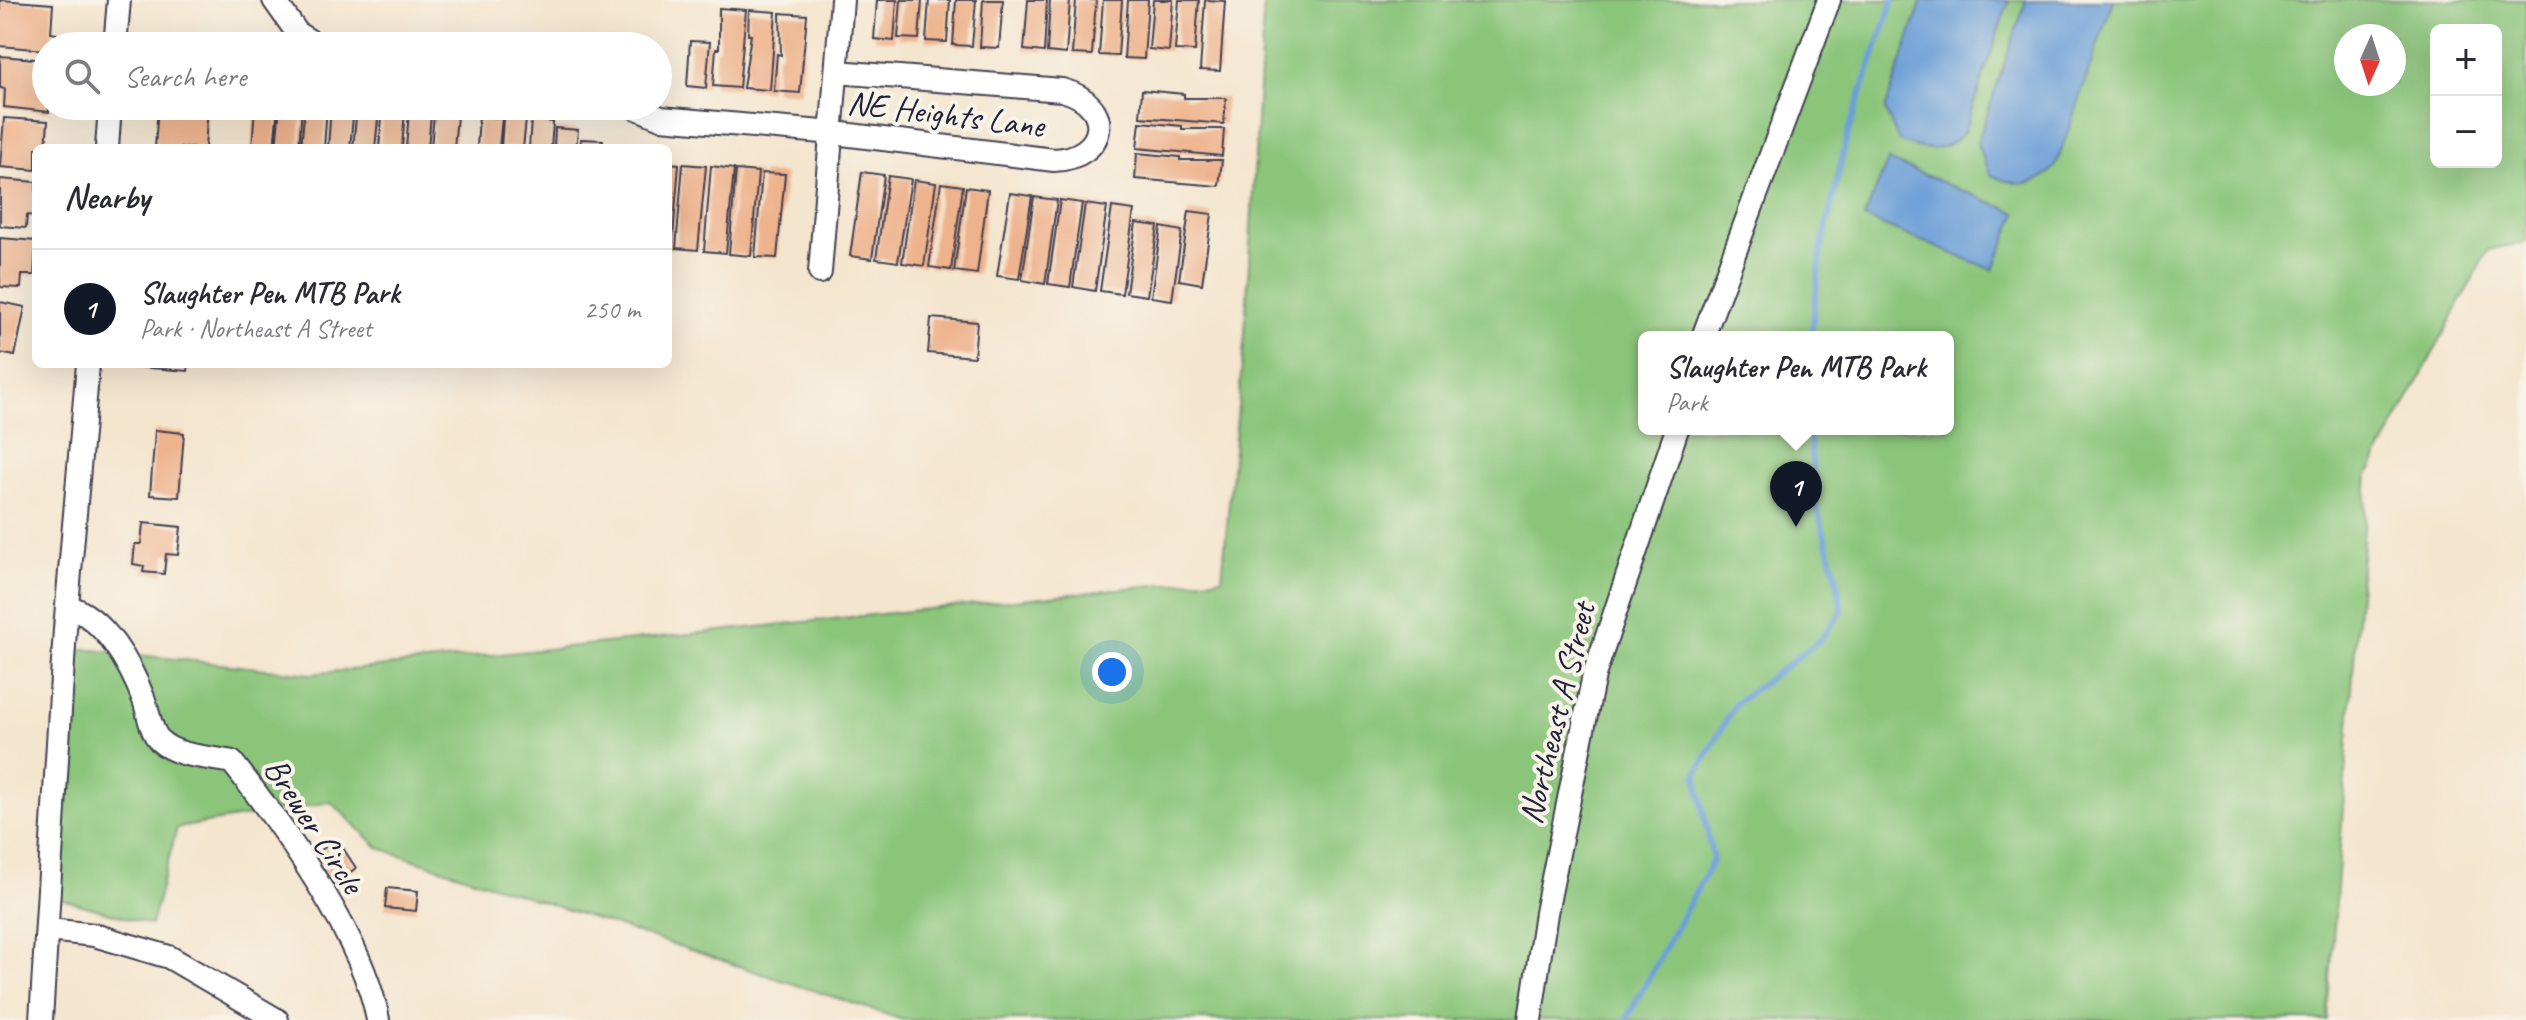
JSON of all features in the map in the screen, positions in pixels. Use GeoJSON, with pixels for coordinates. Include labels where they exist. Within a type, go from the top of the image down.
{"type":"FeatureCollection","features":[{"type":"Feature","properties":{"kind":"street"},"geometry":{"type":"LineString","coordinates":[[116,32],[119,0]]}},
{"type":"Feature","properties":{"kind":"street"},"geometry":{"type":"LineString","coordinates":[[274,0],[297,32]]}},
{"type":"Feature","properties":{"kind":"street"},"geometry":{"type":"LineString","coordinates":[[820,272],[834,133],[842,0]]}},
{"type":"Feature","properties":{"kind":"street"},"geometry":{"type":"LineString","coordinates":[[1705,331],[1829,0]]}},
{"type":"Feature","properties":{"kind":"street","name":"NE Heights Lane"},"geometry":{"type":"LineString","coordinates":[[672,119],[834,133],[1054,160],[1072,159],[1089,150],[1098,128],[1098,116],[1091,103],[1078,94],[1062,90],[837,72]]}},
{"type":"Feature","properties":{"kind":"street"},"geometry":{"type":"LineString","coordinates":[[107,144],[109,120]]}},
{"type":"Feature","properties":{"kind":"street"},"geometry":{"type":"LineString","coordinates":[[41,1020],[49,930],[65,629],[88,368]]}},
{"type":"Feature","properties":{"kind":"street","name":"Northeast A Street"},"geometry":{"type":"LineString","coordinates":[[1530,1020],[1559,839],[1594,675],[1675,435]]}},
{"type":"Feature","properties":{"kind":"street","name":"Brewer Circle"},"geometry":{"type":"LineString","coordinates":[[67,606],[82,610],[130,665],[160,741],[174,750],[232,762],[263,803],[336,919],[374,998],[378,1020]]}},
{"type":"Feature","properties":{"kind":"street"},"geometry":{"type":"LineString","coordinates":[[49,930],[94,935],[169,957],[277,1020]]}},
{"type":"Feature","properties":{"kind":"green space"},"geometry":{"type":"Polygon","coordinates":[[[1264,0],[2526,0],[2526,242],[2488,250],[2368,475],[2327,1020],[903,1020],[379,848],[331,802],[177,828],[151,925],[44,894],[66,647],[311,674],[1222,578],[1245,333],[1264,0]]]}},
{"type":"Feature","properties":{"kind":"water"},"geometry":{"type":"Polygon","coordinates":[[[1922,0],[2009,0],[1964,132],[1949,144],[1934,149],[1899,141],[1885,110],[1922,0]]]}},
{"type":"Feature","properties":{"kind":"water"},"geometry":{"type":"Polygon","coordinates":[[[2026,0],[2113,0],[2056,166],[2034,182],[2018,183],[1991,175],[1977,144],[2026,0]]]}},
{"type":"Feature","properties":{"kind":"water"},"geometry":{"type":"Polygon","coordinates":[[[1888,160],[2017,213],[1993,270],[1864,218],[1888,160]]]}},
{"type":"Feature","properties":{"kind":"building"},"geometry":{"type":"Polygon","coordinates":[[[0,0],[53,4],[51,32],[32,32],[32,49],[0,46],[0,0]]]}},
{"type":"Feature","properties":{"kind":"building"},"geometry":{"type":"Polygon","coordinates":[[[877,0],[897,0],[894,41],[874,39],[877,0]]]}},
{"type":"Feature","properties":{"kind":"building"},"geometry":{"type":"Polygon","coordinates":[[[901,0],[922,0],[919,39],[898,38],[901,0]]]}},
{"type":"Feature","properties":{"kind":"building"},"geometry":{"type":"Polygon","coordinates":[[[929,0],[950,0],[947,42],[926,41],[929,0]]]}},
{"type":"Feature","properties":{"kind":"building"},"geometry":{"type":"Polygon","coordinates":[[[956,0],[976,0],[972,46],[953,45],[956,0]]]}},
{"type":"Feature","properties":{"kind":"building"},"geometry":{"type":"Polygon","coordinates":[[[983,0],[1003,0],[999,48],[980,47],[983,0]]]}},
{"type":"Feature","properties":{"kind":"building"},"geometry":{"type":"Polygon","coordinates":[[[1028,0],[1047,0],[1044,52],[1024,50],[1028,0]]]}},
{"type":"Feature","properties":{"kind":"building"},"geometry":{"type":"Polygon","coordinates":[[[1050,0],[1070,0],[1066,54],[1047,52],[1050,0]]]}},
{"type":"Feature","properties":{"kind":"building"},"geometry":{"type":"Polygon","coordinates":[[[1076,0],[1096,0],[1092,55],[1072,54],[1076,0]]]}},
{"type":"Feature","properties":{"kind":"building"},"geometry":{"type":"Polygon","coordinates":[[[1103,0],[1122,0],[1118,56],[1099,55],[1103,0]]]}},
{"type":"Feature","properties":{"kind":"building"},"geometry":{"type":"Polygon","coordinates":[[[1128,0],[1148,0],[1144,59],[1124,58],[1128,0]]]}},
{"type":"Feature","properties":{"kind":"building"},"geometry":{"type":"Polygon","coordinates":[[[1153,0],[1173,0],[1169,51],[1149,49],[1153,0]]]}},
{"type":"Feature","properties":{"kind":"building"},"geometry":{"type":"Polygon","coordinates":[[[1179,0],[1199,0],[1195,51],[1175,50],[1179,0]]]}},
{"type":"Feature","properties":{"kind":"building"},"geometry":{"type":"Polygon","coordinates":[[[1205,0],[1225,1],[1220,71],[1200,70],[1205,0]]]}},
{"type":"Feature","properties":{"kind":"building"},"geometry":{"type":"Polygon","coordinates":[[[719,8],[746,10],[739,88],[713,86],[716,49],[719,49],[719,8]]]}},
{"type":"Feature","properties":{"kind":"building"},"geometry":{"type":"Polygon","coordinates":[[[749,10],[776,12],[770,90],[743,88],[751,35],[748,35],[749,10]]]}},
{"type":"Feature","properties":{"kind":"building"},"geometry":{"type":"Polygon","coordinates":[[[780,13],[807,15],[800,93],[774,91],[777,54],[781,55],[780,13]]]}},
{"type":"Feature","properties":{"kind":"building"},"geometry":{"type":"Polygon","coordinates":[[[690,41],[710,42],[706,88],[687,86],[690,41]]]}},
{"type":"Feature","properties":{"kind":"building"},"geometry":{"type":"Polygon","coordinates":[[[0,56],[32,59],[32,110],[4,107],[5,89],[0,88],[0,56]]]}},
{"type":"Feature","properties":{"kind":"building"},"geometry":{"type":"Polygon","coordinates":[[[1142,90],[1184,94],[1184,98],[1226,98],[1224,124],[1140,117],[1142,90]]]}},
{"type":"Feature","properties":{"kind":"building"},"geometry":{"type":"Polygon","coordinates":[[[4,118],[48,121],[46,144],[32,144],[32,170],[0,167],[4,118]]]}},
{"type":"Feature","properties":{"kind":"building"},"geometry":{"type":"Polygon","coordinates":[[[157,120],[207,120],[205,144],[155,144],[157,120]]]}},
{"type":"Feature","properties":{"kind":"building"},"geometry":{"type":"Polygon","coordinates":[[[254,120],[277,120],[274,144],[252,144],[254,120]]]}},
{"type":"Feature","properties":{"kind":"building"},"geometry":{"type":"Polygon","coordinates":[[[279,120],[301,120],[299,144],[276,144],[279,120]]]}},
{"type":"Feature","properties":{"kind":"building"},"geometry":{"type":"Polygon","coordinates":[[[304,120],[326,120],[324,144],[301,144],[304,120]]]}},
{"type":"Feature","properties":{"kind":"building"},"geometry":{"type":"Polygon","coordinates":[[[330,120],[353,120],[350,144],[328,144],[330,120]]]}},
{"type":"Feature","properties":{"kind":"building"},"geometry":{"type":"Polygon","coordinates":[[[356,120],[378,120],[375,144],[353,144],[356,120]]]}},
{"type":"Feature","properties":{"kind":"building"},"geometry":{"type":"Polygon","coordinates":[[[382,120],[404,120],[402,144],[379,144],[382,120]]]}},
{"type":"Feature","properties":{"kind":"building"},"geometry":{"type":"Polygon","coordinates":[[[408,120],[430,120],[428,144],[406,144],[408,120]]]}},
{"type":"Feature","properties":{"kind":"building"},"geometry":{"type":"Polygon","coordinates":[[[433,120],[457,120],[454,144],[431,144],[433,120]]]}},
{"type":"Feature","properties":{"kind":"building"},"geometry":{"type":"Polygon","coordinates":[[[479,120],[502,120],[499,144],[477,144],[479,120]]]}},
{"type":"Feature","properties":{"kind":"building"},"geometry":{"type":"Polygon","coordinates":[[[503,120],[526,120],[523,144],[501,144],[503,120]]]}},
{"type":"Feature","properties":{"kind":"building"},"geometry":{"type":"Polygon","coordinates":[[[531,120],[553,122],[551,144],[529,144],[531,120]]]}},
{"type":"Feature","properties":{"kind":"building"},"geometry":{"type":"Polygon","coordinates":[[[1140,122],[1182,126],[1182,129],[1224,129],[1222,156],[1137,148],[1140,122]]]}},
{"type":"Feature","properties":{"kind":"building"},"geometry":{"type":"Polygon","coordinates":[[[555,128],[578,130],[576,144],[554,144],[555,128]]]}},
{"type":"Feature","properties":{"kind":"building"},"geometry":{"type":"Polygon","coordinates":[[[581,139],[603,140],[603,144],[580,144],[581,139]]]}},
{"type":"Feature","properties":{"kind":"building"},"geometry":{"type":"Polygon","coordinates":[[[1137,153],[1180,157],[1180,160],[1222,160],[1219,186],[1135,179],[1137,153]]]}},
{"type":"Feature","properties":{"kind":"building"},"geometry":{"type":"Polygon","coordinates":[[[672,163],[679,164],[672,249],[672,163]]]}},
{"type":"Feature","properties":{"kind":"building"},"geometry":{"type":"Polygon","coordinates":[[[683,164],[706,166],[698,250],[676,248],[683,164]]]}},
{"type":"Feature","properties":{"kind":"building"},"geometry":{"type":"Polygon","coordinates":[[[711,166],[734,169],[726,253],[704,251],[711,166]]]}},
{"type":"Feature","properties":{"kind":"building"},"geometry":{"type":"Polygon","coordinates":[[[736,170],[758,172],[751,256],[729,254],[736,170]]]}},
{"type":"Feature","properties":{"kind":"building"},"geometry":{"type":"Polygon","coordinates":[[[862,172],[884,175],[872,259],[850,256],[862,172]]]}},
{"type":"Feature","properties":{"kind":"building"},"geometry":{"type":"Polygon","coordinates":[[[762,173],[785,174],[777,258],[755,257],[762,173]]]}},
{"type":"Feature","properties":{"kind":"building"},"geometry":{"type":"Polygon","coordinates":[[[888,176],[911,179],[898,262],[876,259],[888,176]]]}},
{"type":"Feature","properties":{"kind":"building"},"geometry":{"type":"Polygon","coordinates":[[[0,179],[32,182],[32,216],[27,215],[26,228],[0,226],[0,179]]]}},
{"type":"Feature","properties":{"kind":"building"},"geometry":{"type":"Polygon","coordinates":[[[914,180],[936,183],[924,266],[902,263],[914,180]]]}},
{"type":"Feature","properties":{"kind":"building"},"geometry":{"type":"Polygon","coordinates":[[[941,183],[963,186],[951,270],[929,267],[941,183]]]}},
{"type":"Feature","properties":{"kind":"building"},"geometry":{"type":"Polygon","coordinates":[[[966,187],[988,190],[977,274],[954,271],[966,187]]]}},
{"type":"Feature","properties":{"kind":"building"},"geometry":{"type":"Polygon","coordinates":[[[1010,193],[1032,196],[1019,279],[997,276],[1010,193]]]}},
{"type":"Feature","properties":{"kind":"building"},"geometry":{"type":"Polygon","coordinates":[[[1034,197],[1057,200],[1045,284],[1022,280],[1034,197]]]}},
{"type":"Feature","properties":{"kind":"building"},"geometry":{"type":"Polygon","coordinates":[[[1060,200],[1082,203],[1070,287],[1048,284],[1060,200]]]}},
{"type":"Feature","properties":{"kind":"building"},"geometry":{"type":"Polygon","coordinates":[[[1085,204],[1107,207],[1095,291],[1073,287],[1085,204]]]}},
{"type":"Feature","properties":{"kind":"building"},"geometry":{"type":"Polygon","coordinates":[[[1112,207],[1134,210],[1122,294],[1100,291],[1112,207]]]}},
{"type":"Feature","properties":{"kind":"building"},"geometry":{"type":"Polygon","coordinates":[[[1189,211],[1212,214],[1202,284],[1179,280],[1189,211]]]}},
{"type":"Feature","properties":{"kind":"building"},"geometry":{"type":"Polygon","coordinates":[[[1136,223],[1158,226],[1147,296],[1126,293],[1136,223]]]}},
{"type":"Feature","properties":{"kind":"building"},"geometry":{"type":"Polygon","coordinates":[[[1161,227],[1182,231],[1172,300],[1151,297],[1161,227]]]}},
{"type":"Feature","properties":{"kind":"building"},"geometry":{"type":"Polygon","coordinates":[[[0,238],[32,241],[32,275],[22,275],[21,288],[0,287],[0,238]]]}},
{"type":"Feature","properties":{"kind":"building"},"geometry":{"type":"Polygon","coordinates":[[[0,302],[25,307],[15,356],[0,353],[0,302]]]}},
{"type":"Feature","properties":{"kind":"building"},"geometry":{"type":"Polygon","coordinates":[[[931,318],[977,322],[974,357],[928,353],[931,318]]]}},
{"type":"Feature","properties":{"kind":"building"},"geometry":{"type":"Polygon","coordinates":[[[150,368],[188,368],[188,371],[150,368]]]}},
{"type":"Feature","properties":{"kind":"building"},"geometry":{"type":"Polygon","coordinates":[[[155,430],[184,433],[179,497],[150,495],[155,430]]]}},
{"type":"Feature","properties":{"kind":"building"},"geometry":{"type":"Polygon","coordinates":[[[143,523],[181,527],[178,555],[166,554],[164,574],[143,572],[144,566],[133,564],[135,544],[141,544],[143,523]]]}},
{"type":"Feature","properties":{"kind":"building"},"geometry":{"type":"Polygon","coordinates":[[[337,839],[356,868],[333,884],[314,855],[337,839]]]}},
{"type":"Feature","properties":{"kind":"building"},"geometry":{"type":"Polygon","coordinates":[[[387,888],[418,891],[416,911],[385,908],[387,888]]]}},
{"type":"Feature","properties":{"kind":"waterway"},"geometry":{"type":"LineString","coordinates":[[1812,331],[1821,251],[1848,132],[1893,0]]}},
{"type":"Feature","properties":{"kind":"waterway"},"geometry":{"type":"LineString","coordinates":[[1626,1020],[1713,860],[1696,775],[1735,704],[1820,640],[1842,611],[1836,575],[1816,505],[1810,435]]}},
{"type":"Feature","properties":{"kind":"place","name":"Slaughter Pen MTB Park"},"geometry":{"type":"Point","coordinates":[1796,527]}}]}
